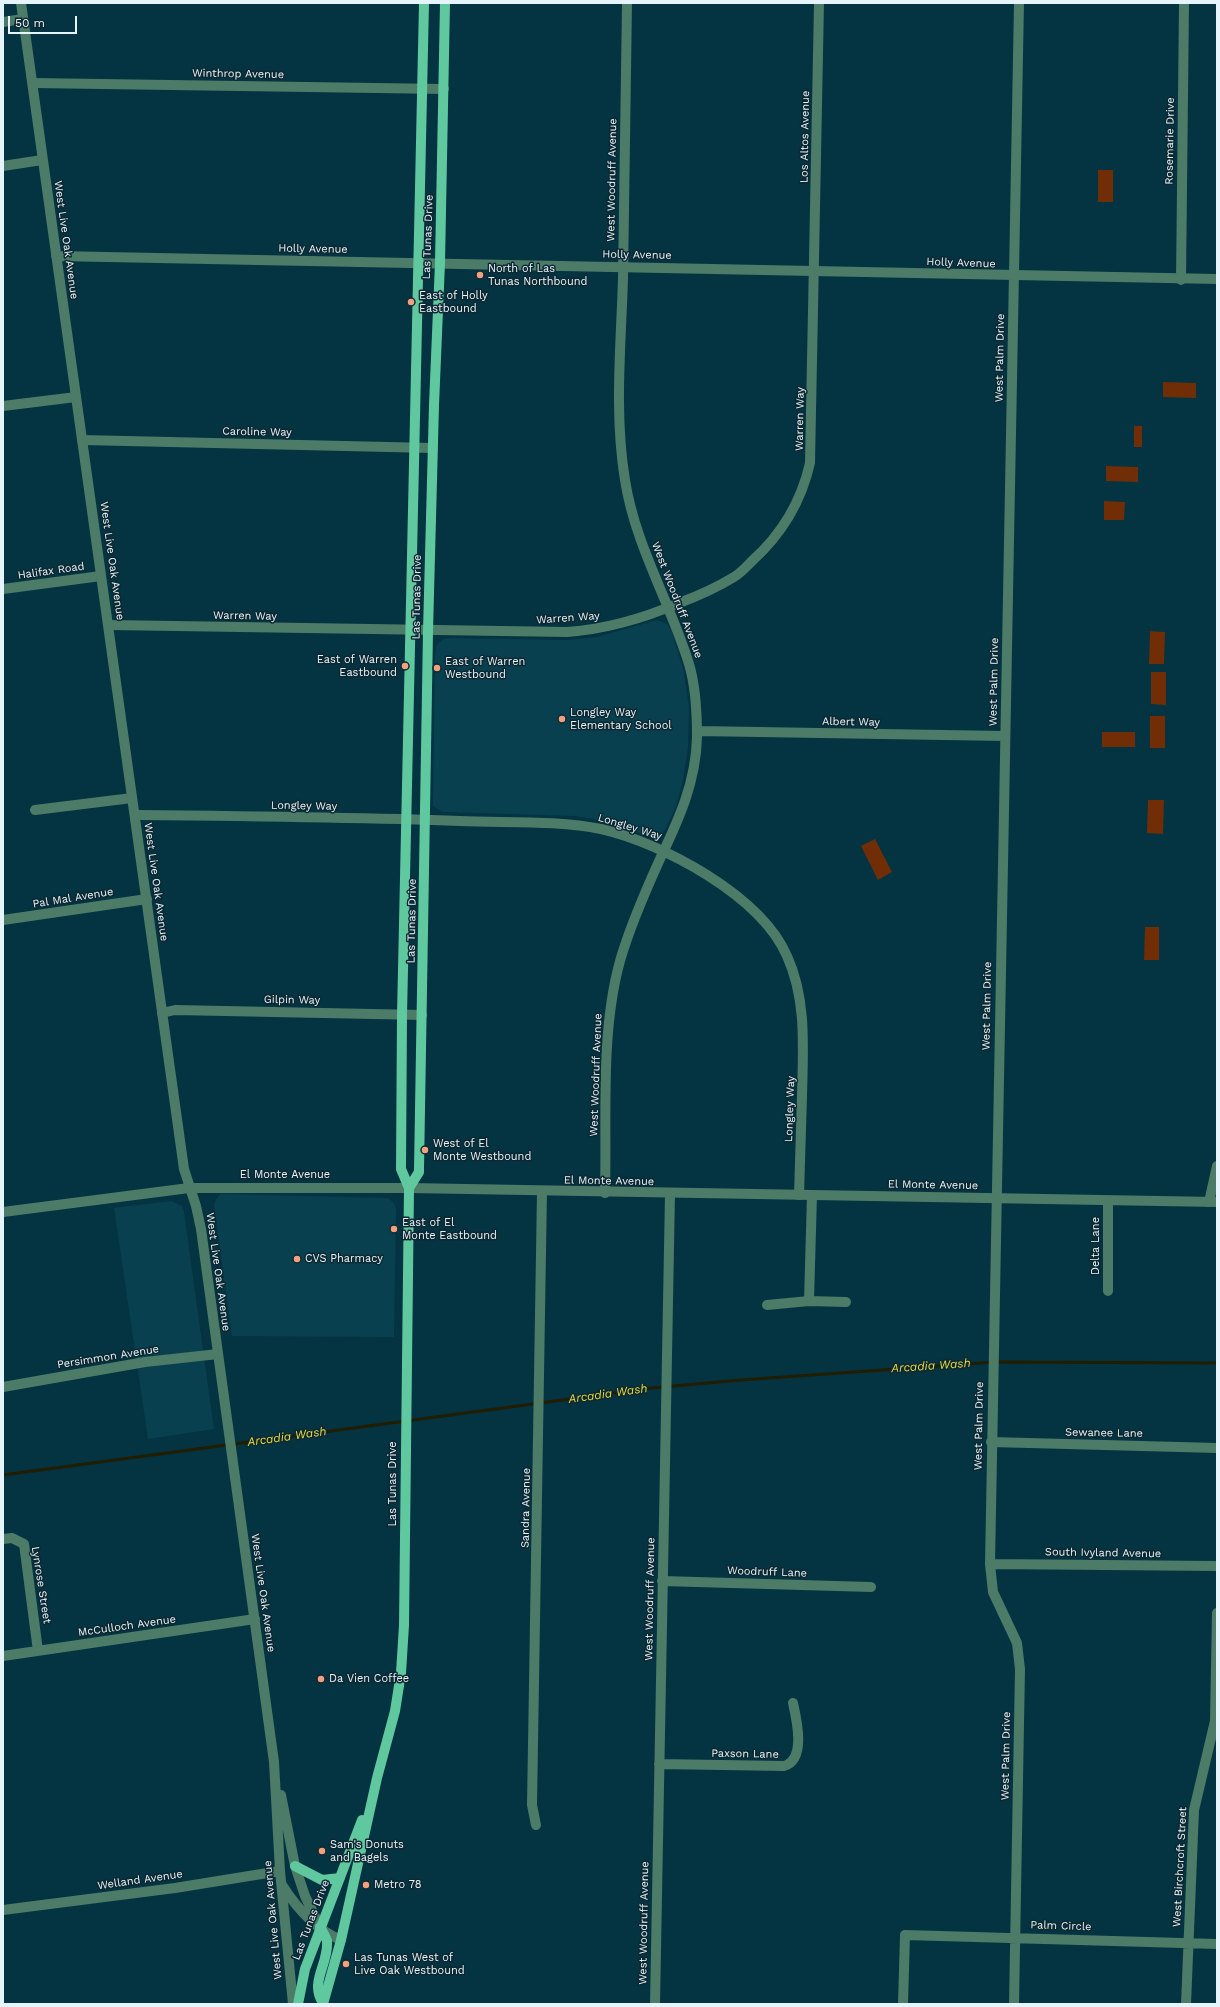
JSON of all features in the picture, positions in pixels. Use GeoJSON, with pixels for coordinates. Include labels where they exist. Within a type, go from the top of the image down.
{"type":"FeatureCollection","features":[{"type":"Feature","properties":{"kind":"main road","name":"Las Tunas Drive"},"geometry":{"type":"LineString","coordinates":[[323,2004],[341,1940],[377,1778],[395,1711],[401,1672],[404,1625],[409,1188],[400,1169],[413,447],[424,3]]}},
{"type":"Feature","properties":{"kind":"main road","name":"Las Tunas Drive"},"geometry":{"type":"LineString","coordinates":[[409,1188],[419,1172],[432,448],[440,264],[445,3]]}},
{"type":"Feature","properties":{"kind":"main road","name":"Las Tunas Drive"},"geometry":{"type":"LineString","coordinates":[[298,2004],[305,1969],[377,1778]]}},
{"type":"Feature","properties":{"kind":"main road"},"geometry":{"type":"LineString","coordinates":[[295,1866],[322,1880],[340,1878]]}},
{"type":"Feature","properties":{"kind":"main road"},"geometry":{"type":"LineString","coordinates":[[320,1927],[327,1940],[326,1953],[316,1984],[318,1996],[323,2004]]}},
{"type":"Feature","properties":{"kind":"street","name":"West Live Oak Avenue"},"geometry":{"type":"LineString","coordinates":[[21,3],[184,1169],[196,1206],[201,1229],[274,1762],[295,1866],[305,1896],[320,1927],[331,1936],[341,1940]]}},
{"type":"Feature","properties":{"kind":"street","name":"West Woodruff Avenue"},"geometry":{"type":"LineString","coordinates":[[605,1193],[610,1007],[620,961],[631,927],[682,811],[690,788],[697,752],[694,686],[668,608],[641,541],[631,508],[622,458],[618,392],[623,267],[628,3]]}},
{"type":"Feature","properties":{"kind":"street","name":"Los Altos Avenue"},"geometry":{"type":"LineString","coordinates":[[814,271],[819,3]]}},
{"type":"Feature","properties":{"kind":"street","name":"West Palm Drive"},"geometry":{"type":"LineString","coordinates":[[1014,2004],[1020,1668],[1017,1643],[993,1592],[990,1564],[992,1368],[1019,3]]}},
{"type":"Feature","properties":{"kind":"street","name":"Rosemarie Drive"},"geometry":{"type":"LineString","coordinates":[[1181,280],[1184,3]]}},
{"type":"Feature","properties":{"kind":"street"},"geometry":{"type":"LineString","coordinates":[[3,22],[23,18]]}},
{"type":"Feature","properties":{"kind":"street","name":"Winthrop Avenue"},"geometry":{"type":"LineString","coordinates":[[33,84],[444,89]]}},
{"type":"Feature","properties":{"kind":"street"},"geometry":{"type":"LineString","coordinates":[[3,166],[42,160]]}},
{"type":"Feature","properties":{"kind":"street","name":"Holly Avenue"},"geometry":{"type":"LineString","coordinates":[[56,256],[1217,280]]}},
{"type":"Feature","properties":{"kind":"street","name":"Warren Way"},"geometry":{"type":"LineString","coordinates":[[109,625],[541,633],[594,630],[636,620],[704,594],[735,577],[776,538],[794,509],[806,483],[810,464],[814,271]]}},
{"type":"Feature","properties":{"kind":"street"},"geometry":{"type":"LineString","coordinates":[[3,406],[76,396]]}},
{"type":"Feature","properties":{"kind":"street","name":"Caroline Way"},"geometry":{"type":"LineString","coordinates":[[82,440],[432,448]]}},
{"type":"Feature","properties":{"kind":"street","name":"Halifax Road"},"geometry":{"type":"LineString","coordinates":[[3,589],[101,576]]}},
{"type":"Feature","properties":{"kind":"street","name":"Albert Way"},"geometry":{"type":"LineString","coordinates":[[697,732],[1005,736]]}},
{"type":"Feature","properties":{"kind":"street"},"geometry":{"type":"LineString","coordinates":[[35,810],[132,798]]}},
{"type":"Feature","properties":{"kind":"street","name":"Longley Way"},"geometry":{"type":"LineString","coordinates":[[134,815],[425,820],[573,825],[603,830],[664,851],[713,880],[756,912],[774,933],[787,955],[797,983],[801,1007],[803,1049],[799,1195]]}},
{"type":"Feature","properties":{"kind":"street","name":"Pal Mal Avenue"},"geometry":{"type":"LineString","coordinates":[[3,920],[147,899]]}},
{"type":"Feature","properties":{"kind":"street","name":"Gilpin Way"},"geometry":{"type":"LineString","coordinates":[[162,1013],[175,1010],[422,1015]]}},
{"type":"Feature","properties":{"kind":"street"},"geometry":{"type":"LineString","coordinates":[[1213,1202],[1217,1166]]}},
{"type":"Feature","properties":{"kind":"street","name":"El Monte Avenue"},"geometry":{"type":"LineString","coordinates":[[3,1212],[189,1188],[409,1188],[542,1192],[812,1195],[1108,1202],[1213,1202]]}},
{"type":"Feature","properties":{"kind":"street","name":"Sandra Avenue"},"geometry":{"type":"LineString","coordinates":[[536,1825],[532,1805],[540,1409],[542,1192]]}},
{"type":"Feature","properties":{"kind":"street","name":"West Woodruff Avenue"},"geometry":{"type":"LineString","coordinates":[[655,2004],[662,1581],[668,1377],[670,1194]]}},
{"type":"Feature","properties":{"kind":"street"},"geometry":{"type":"LineString","coordinates":[[809,1301],[812,1195]]}},
{"type":"Feature","properties":{"kind":"street","name":"Delta Lane"},"geometry":{"type":"LineString","coordinates":[[1108,1202],[1108,1291]]}},
{"type":"Feature","properties":{"kind":"street"},"geometry":{"type":"LineString","coordinates":[[767,1305],[809,1301],[846,1302]]}},
{"type":"Feature","properties":{"kind":"street","name":"Persimmon Avenue"},"geometry":{"type":"LineString","coordinates":[[3,1387],[145,1362],[218,1354]]}},
{"type":"Feature","properties":{"kind":"street","name":"Sewanee Lane"},"geometry":{"type":"LineString","coordinates":[[991,1442],[1217,1448]]}},
{"type":"Feature","properties":{"kind":"street","name":"Lynrose Street"},"geometry":{"type":"LineString","coordinates":[[3,1539],[12,1538],[24,1544],[38,1651]]}},
{"type":"Feature","properties":{"kind":"street","name":"South Ivyland Avenue"},"geometry":{"type":"LineString","coordinates":[[990,1564],[1217,1566]]}},
{"type":"Feature","properties":{"kind":"street","name":"Woodruff Lane"},"geometry":{"type":"LineString","coordinates":[[662,1581],[870,1587]]}},
{"type":"Feature","properties":{"kind":"street","name":"West Birchcroft Street"},"geometry":{"type":"LineString","coordinates":[[1186,2004],[1194,1810],[1214,1721],[1217,1613]]}},
{"type":"Feature","properties":{"kind":"street","name":"McCulloch Avenue"},"geometry":{"type":"LineString","coordinates":[[3,1656],[255,1619]]}},
{"type":"Feature","properties":{"kind":"street","name":"Paxson Lane"},"geometry":{"type":"LineString","coordinates":[[659,1764],[790,1765],[794,1761],[798,1749],[798,1724],[793,1703]]}},
{"type":"Feature","properties":{"kind":"street","name":"West Live Oak Avenue"},"geometry":{"type":"LineString","coordinates":[[274,1762],[281,1884],[293,2004]]}},
{"type":"Feature","properties":{"kind":"street","name":"Welland Avenue"},"geometry":{"type":"LineString","coordinates":[[3,1910],[175,1888],[280,1871]]}},
{"type":"Feature","properties":{"kind":"street"},"geometry":{"type":"LineString","coordinates":[[281,1884],[295,1905],[320,1927]]}},
{"type":"Feature","properties":{"kind":"street","name":"Palm Circle"},"geometry":{"type":"LineString","coordinates":[[903,2004],[905,1935],[1217,1944]]}},
{"type":"Feature","properties":{"kind":"shaded area"},"geometry":{"type":"Polygon","coordinates":[[[1098,170],[1113,170],[1113,202],[1098,202],[1098,170]]]}},
{"type":"Feature","properties":{"kind":"shaded area"},"geometry":{"type":"Polygon","coordinates":[[[1163,382],[1196,383],[1196,398],[1163,397],[1163,382]]]}},
{"type":"Feature","properties":{"kind":"shaded area"},"geometry":{"type":"Polygon","coordinates":[[[1134,426],[1142,426],[1142,447],[1134,447],[1134,426]]]}},
{"type":"Feature","properties":{"kind":"shaded area"},"geometry":{"type":"Polygon","coordinates":[[[1106,466],[1138,467],[1138,482],[1106,481],[1106,466]]]}},
{"type":"Feature","properties":{"kind":"shaded area"},"geometry":{"type":"Polygon","coordinates":[[[1104,501],[1125,502],[1124,520],[1104,520],[1104,501]]]}},
{"type":"Feature","properties":{"kind":"shaded area","name":"Longley Way Elementary School"},"geometry":{"type":"Polygon","coordinates":[[[657,620],[667,624],[671,630],[683,668],[689,707],[688,748],[682,786],[675,809],[663,834],[654,838],[604,821],[576,816],[443,812],[433,806],[435,653],[437,645],[443,639],[567,640],[597,637],[657,620]]]}},
{"type":"Feature","properties":{"kind":"shaded area"},"geometry":{"type":"Polygon","coordinates":[[[1150,631],[1165,632],[1164,664],[1149,664],[1150,631]]]}},
{"type":"Feature","properties":{"kind":"shaded area"},"geometry":{"type":"Polygon","coordinates":[[[1151,672],[1166,672],[1166,705],[1151,704],[1151,672]]]}},
{"type":"Feature","properties":{"kind":"shaded area"},"geometry":{"type":"Polygon","coordinates":[[[1150,716],[1165,716],[1165,748],[1150,748],[1150,716]]]}},
{"type":"Feature","properties":{"kind":"shaded area"},"geometry":{"type":"Polygon","coordinates":[[[1102,732],[1135,732],[1135,747],[1102,747],[1102,732]]]}},
{"type":"Feature","properties":{"kind":"shaded area"},"geometry":{"type":"Polygon","coordinates":[[[1148,800],[1164,800],[1163,834],[1147,833],[1148,800]]]}},
{"type":"Feature","properties":{"kind":"shaded area"},"geometry":{"type":"Polygon","coordinates":[[[875,839],[892,872],[878,880],[861,846],[875,839]]]}},
{"type":"Feature","properties":{"kind":"shaded area"},"geometry":{"type":"Polygon","coordinates":[[[1145,927],[1159,927],[1159,960],[1144,960],[1145,927]]]}},
{"type":"Feature","properties":{"kind":"shaded area"},"geometry":{"type":"Polygon","coordinates":[[[221,1194],[388,1198],[394,1203],[396,1209],[394,1337],[232,1336],[214,1205],[216,1199],[221,1194]]]}},
{"type":"Feature","properties":{"kind":"shaded area"},"geometry":{"type":"Polygon","coordinates":[[[171,1201],[182,1206],[184,1212],[214,1429],[148,1439],[114,1208],[171,1201]]]}},
{"type":"Feature","properties":{"kind":"waterway","name":"Arcadia Wash"},"geometry":{"type":"LineString","coordinates":[[3,1475],[652,1388],[741,1380],[995,1362],[1217,1363]]}},
{"type":"Feature","properties":{"kind":"place","name":"North of Las Tunas Northbound"},"geometry":{"type":"Point","coordinates":[480,275]}},
{"type":"Feature","properties":{"kind":"place","name":"East of Holly Eastbound"},"geometry":{"type":"Point","coordinates":[411,302]}},
{"type":"Feature","properties":{"kind":"place","name":"East of Warren Eastbound"},"geometry":{"type":"Point","coordinates":[405,666]}},
{"type":"Feature","properties":{"kind":"place","name":"East of Warren Westbound"},"geometry":{"type":"Point","coordinates":[437,668]}},
{"type":"Feature","properties":{"kind":"place","name":"Longley Way Elementary School"},"geometry":{"type":"Point","coordinates":[562,719]}},
{"type":"Feature","properties":{"kind":"place","name":"West of El Monte Westbound"},"geometry":{"type":"Point","coordinates":[425,1150]}},
{"type":"Feature","properties":{"kind":"place","name":"East of El Monte Eastbound"},"geometry":{"type":"Point","coordinates":[394,1229]}},
{"type":"Feature","properties":{"kind":"place","name":"CVS Pharmacy"},"geometry":{"type":"Point","coordinates":[297,1259]}},
{"type":"Feature","properties":{"kind":"place","name":"Da Vien Coffee"},"geometry":{"type":"Point","coordinates":[321,1679]}},
{"type":"Feature","properties":{"kind":"place","name":"Sam's Donuts and Bagels"},"geometry":{"type":"Point","coordinates":[322,1851]}},
{"type":"Feature","properties":{"kind":"place","name":"Metro 78"},"geometry":{"type":"Point","coordinates":[366,1885]}},
{"type":"Feature","properties":{"kind":"place","name":"Las Tunas West of Live Oak Westbound"},"geometry":{"type":"Point","coordinates":[346,1964]}}]}
